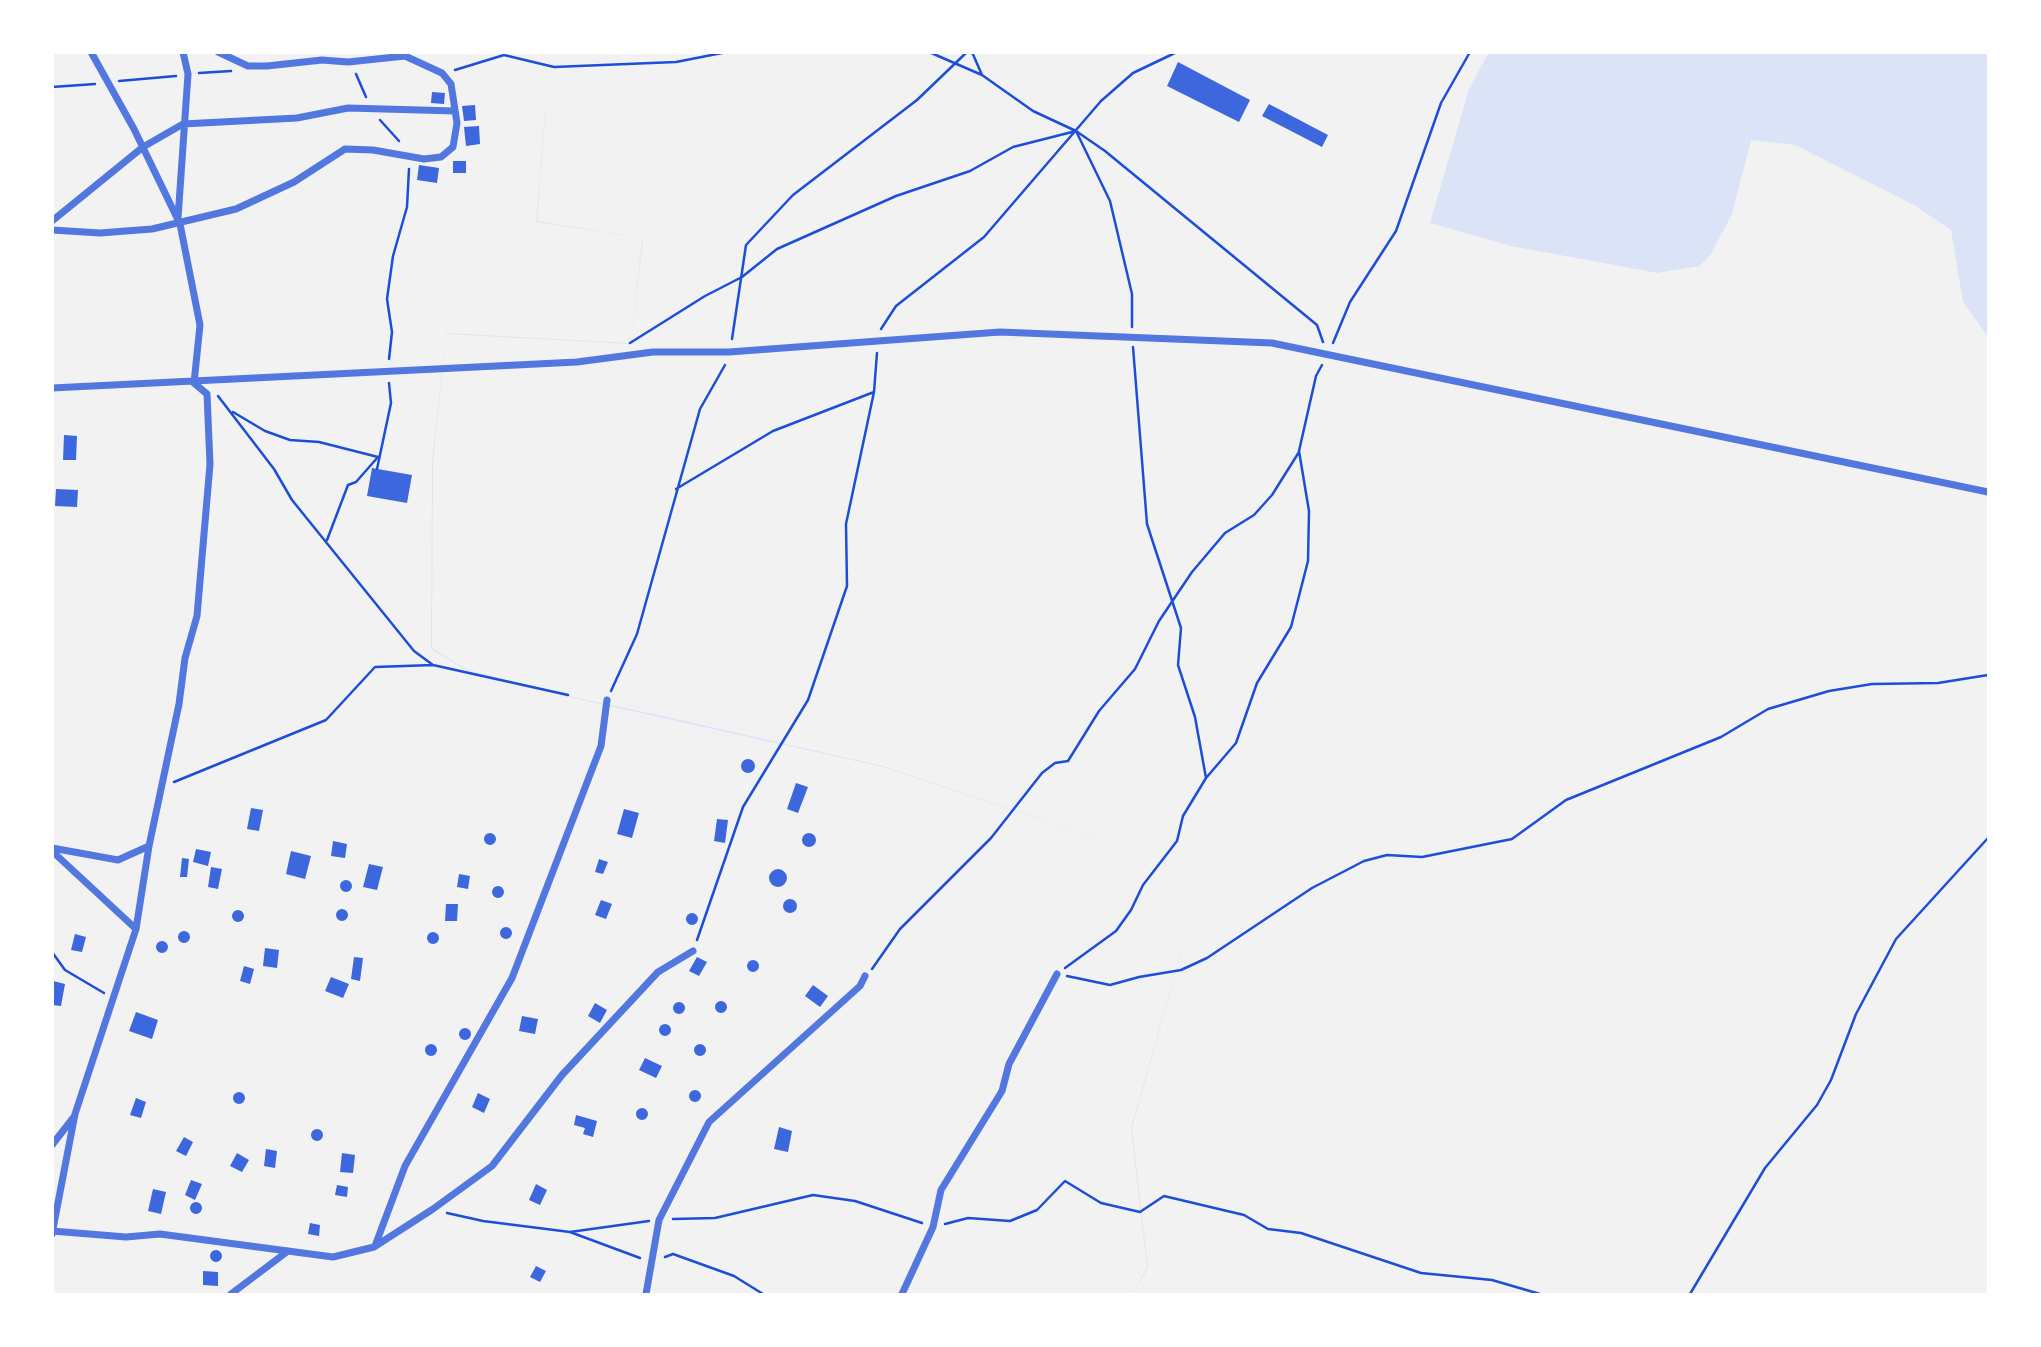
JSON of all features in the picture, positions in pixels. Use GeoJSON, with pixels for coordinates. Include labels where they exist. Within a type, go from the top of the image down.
{"type":"FeatureCollection","features":[{"type":"Feature","properties":{"kind":"street"},"geometry":{"type":"LineString","coordinates":[[91,52],[143,147],[179,221]]}},
{"type":"Feature","properties":{"kind":"street"},"geometry":{"type":"LineString","coordinates":[[183,52],[188,74],[179,221],[200,325],[194,383]]}},
{"type":"Feature","properties":{"kind":"street"},"geometry":{"type":"LineString","coordinates":[[52,230],[100,233],[236,209],[264,197],[345,149],[373,150],[410,157],[441,157],[453,147],[455,111],[451,84],[442,73],[405,56],[348,62],[322,60],[248,66],[218,52]]}},
{"type":"Feature","properties":{"kind":"street"},"geometry":{"type":"LineString","coordinates":[[52,221],[143,147],[183,124],[297,118],[348,108],[455,111]]}},
{"type":"Feature","properties":{"kind":"street"},"geometry":{"type":"LineString","coordinates":[[52,388],[578,362],[653,352],[729,352],[1000,332],[1272,342],[1989,492]]}},
{"type":"Feature","properties":{"kind":"street"},"geometry":{"type":"LineString","coordinates":[[194,383],[207,394],[210,464],[197,616],[185,658],[164,785],[149,846],[130,957],[114,995],[75,1114],[53,1232],[126,1237],[160,1234],[333,1257],[374,1247],[492,1166],[562,1075],[658,972],[693,951]]}},
{"type":"Feature","properties":{"kind":"street"},"geometry":{"type":"LineString","coordinates":[[374,1247],[405,1166],[512,978],[601,746],[607,701]]}},
{"type":"Feature","properties":{"kind":"street"},"geometry":{"type":"LineString","coordinates":[[52,849],[118,860],[149,846]]}},
{"type":"Feature","properties":{"kind":"street"},"geometry":{"type":"LineString","coordinates":[[52,849],[136,929]]}},
{"type":"Feature","properties":{"kind":"street"},"geometry":{"type":"LineString","coordinates":[[902,1294],[933,1227],[941,1190],[1002,1091],[1009,1063],[1057,974]]}},
{"type":"Feature","properties":{"kind":"street"},"geometry":{"type":"LineString","coordinates":[[646,1294],[659,1220],[709,1122],[860,986],[865,976]]}},
{"type":"Feature","properties":{"kind":"street"},"geometry":{"type":"LineString","coordinates":[[52,1145],[75,1114]]}},
{"type":"Feature","properties":{"kind":"street"},"geometry":{"type":"LineString","coordinates":[[231,1294],[288,1250]]}},
{"type":"Feature","properties":{"kind":"path"},"geometry":{"type":"LineString","coordinates":[[442,73],[504,55],[554,67],[676,62],[727,52]]}},
{"type":"Feature","properties":{"kind":"path"},"geometry":{"type":"LineString","coordinates":[[929,52],[982,75],[1033,111],[1076,131],[1105,150],[1317,326],[1329,355]]}},
{"type":"Feature","properties":{"kind":"path"},"geometry":{"type":"LineString","coordinates":[[972,52],[982,75]]}},
{"type":"Feature","properties":{"kind":"path"},"geometry":{"type":"LineString","coordinates":[[693,951],[743,807],[808,700],[847,586],[846,524],[874,392],[878,341],[883,323],[896,306],[984,237],[1101,101],[1133,73],[1177,52]]}},
{"type":"Feature","properties":{"kind":"path"},"geometry":{"type":"LineString","coordinates":[[865,976],[879,962],[900,929],[991,838],[1042,773],[1055,763],[1068,761],[1099,711],[1135,669],[1159,621],[1173,604],[1192,572],[1225,533],[1254,515],[1272,495],[1299,451],[1316,376],[1329,355],[1350,302],[1396,231],[1441,103],[1470,52]]}},
{"type":"Feature","properties":{"kind":"path"},"geometry":{"type":"LineString","coordinates":[[52,87],[70,88],[236,71]]}},
{"type":"Feature","properties":{"kind":"path"},"geometry":{"type":"LineString","coordinates":[[1076,131],[1110,201],[1132,294],[1132,335],[1147,524],[1181,628],[1178,665],[1195,717],[1206,778]]}},
{"type":"Feature","properties":{"kind":"path"},"geometry":{"type":"LineString","coordinates":[[623,347],[742,277],[776,249],[896,196],[970,171],[1013,147],[1076,131]]}},
{"type":"Feature","properties":{"kind":"path"},"geometry":{"type":"LineString","coordinates":[[377,469],[391,403],[389,372],[392,332],[387,299],[393,257],[407,207],[410,157]]}},
{"type":"Feature","properties":{"kind":"path"},"geometry":{"type":"LineString","coordinates":[[208,382],[274,469],[292,500],[414,651],[433,665]]}},
{"type":"Feature","properties":{"kind":"path"},"geometry":{"type":"LineString","coordinates":[[675,490],[773,431],[874,392]]}},
{"type":"Feature","properties":{"kind":"path"},"geometry":{"type":"LineString","coordinates":[[229,409],[265,431],[290,440],[319,442],[379,457]]}},
{"type":"Feature","properties":{"kind":"path"},"geometry":{"type":"LineString","coordinates":[[1057,974],[1116,931],[1131,910],[1143,885],[1177,841],[1184,816],[1206,778],[1237,743],[1247,705],[1291,627],[1308,561],[1309,511],[1299,451]]}},
{"type":"Feature","properties":{"kind":"path"},"geometry":{"type":"LineString","coordinates":[[327,541],[348,485],[356,482],[379,457]]}},
{"type":"Feature","properties":{"kind":"path"},"geometry":{"type":"LineString","coordinates":[[164,785],[326,720],[375,667],[433,665],[568,695]]}},
{"type":"Feature","properties":{"kind":"path"},"geometry":{"type":"LineString","coordinates":[[1057,974],[1110,985],[1139,976],[1181,970],[1207,958],[1312,888],[1364,861],[1387,855],[1422,857],[1512,839],[1566,800],[1721,737],[1768,709],[1829,691],[1872,684],[1938,683],[1989,675]]}},
{"type":"Feature","properties":{"kind":"path"},"geometry":{"type":"LineString","coordinates":[[1690,1294],[1765,1168],[1817,1105],[1831,1080],[1856,1014],[1896,939],[1989,838]]}},
{"type":"Feature","properties":{"kind":"path"},"geometry":{"type":"LineString","coordinates":[[52,952],[65,970],[112,997],[114,995]]}},
{"type":"Feature","properties":{"kind":"path"},"geometry":{"type":"LineString","coordinates":[[570,1232],[659,1220],[715,1218],[813,1195],[855,1201],[933,1227],[968,1219],[1010,1221],[1038,1210],[1065,1181],[1101,1203],[1139,1212],[1164,1196],[1244,1214],[1268,1229],[1301,1233],[1421,1273],[1492,1280],[1540,1294]]}},
{"type":"Feature","properties":{"kind":"path"},"geometry":{"type":"LineString","coordinates":[[433,1209],[482,1221],[570,1232],[653,1263],[673,1254],[734,1276],[763,1294]]}},
{"type":"Feature","properties":{"kind":"shaded area"},"geometry":{"type":"Polygon","coordinates":[[[1489,52],[1988,53],[1988,337],[1963,302],[1951,230],[1914,205],[1795,145],[1751,140],[1732,214],[1711,254],[1700,266],[1657,273],[1511,246],[1430,223],[1469,89],[1489,52]]]}},
{"type":"Feature","properties":{"kind":"shaded area"},"geometry":{"type":"Polygon","coordinates":[[[550,53],[537,221],[643,238],[631,344],[446,334],[433,462],[432,648],[468,670],[569,696],[883,766],[1203,875],[883,767],[569,697],[468,671],[431,649],[432,462],[446,333],[631,343],[642,238],[536,222],[550,53]]]}},
{"type":"Feature","properties":{"kind":"shaded area"},"geometry":{"type":"Polygon","coordinates":[[[1203,875],[1132,1128],[1148,1268],[1133,1294],[1147,1267],[1131,1128],[1203,875]]]}},
{"type":"Feature","properties":{"kind":"building"},"geometry":{"type":"Polygon","coordinates":[[[1178,62],[1250,100],[1239,122],[1167,86],[1178,62]]]}},
{"type":"Feature","properties":{"kind":"building"},"geometry":{"type":"Polygon","coordinates":[[[432,92],[445,93],[444,104],[431,103],[432,92]]]}},
{"type":"Feature","properties":{"kind":"building"},"geometry":{"type":"Polygon","coordinates":[[[1269,104],[1328,135],[1322,147],[1262,116],[1269,104]]]}},
{"type":"Feature","properties":{"kind":"building"},"geometry":{"type":"Polygon","coordinates":[[[475,105],[476,120],[464,121],[462,106],[475,105]]]}},
{"type":"Feature","properties":{"kind":"building"},"geometry":{"type":"Polygon","coordinates":[[[479,126],[480,144],[466,146],[464,127],[479,126]]]}},
{"type":"Feature","properties":{"kind":"building"},"geometry":{"type":"Polygon","coordinates":[[[453,161],[466,161],[466,173],[453,173],[453,161]]]}},
{"type":"Feature","properties":{"kind":"building"},"geometry":{"type":"Polygon","coordinates":[[[419,165],[439,168],[437,183],[417,180],[419,165]]]}},
{"type":"Feature","properties":{"kind":"building"},"geometry":{"type":"Polygon","coordinates":[[[64,435],[77,436],[76,460],[63,460],[64,435]]]}},
{"type":"Feature","properties":{"kind":"building"},"geometry":{"type":"Polygon","coordinates":[[[372,468],[412,475],[407,503],[367,496],[372,468]]]}},
{"type":"Feature","properties":{"kind":"building"},"geometry":{"type":"Polygon","coordinates":[[[56,489],[78,490],[77,507],[55,506],[56,489]]]}},
{"type":"Feature","properties":{"kind":"building"},"geometry":{"type":"Polygon","coordinates":[[[748,759],[753,761],[753,771],[748,773],[743,771],[741,766],[743,761],[748,759]]]}},
{"type":"Feature","properties":{"kind":"building"},"geometry":{"type":"Polygon","coordinates":[[[796,783],[808,787],[798,813],[787,809],[796,783]]]}},
{"type":"Feature","properties":{"kind":"building"},"geometry":{"type":"Polygon","coordinates":[[[251,808],[263,810],[259,831],[247,829],[251,808]]]}},
{"type":"Feature","properties":{"kind":"building"},"geometry":{"type":"Polygon","coordinates":[[[624,809],[639,813],[632,838],[617,834],[624,809]]]}},
{"type":"Feature","properties":{"kind":"building"},"geometry":{"type":"Polygon","coordinates":[[[717,819],[728,820],[725,843],[714,841],[717,819]]]}},
{"type":"Feature","properties":{"kind":"building"},"geometry":{"type":"Polygon","coordinates":[[[809,833],[814,835],[814,845],[809,847],[804,845],[802,840],[804,835],[809,833]]]}},
{"type":"Feature","properties":{"kind":"building"},"geometry":{"type":"Polygon","coordinates":[[[485,834],[495,834],[495,844],[485,844],[485,834]]]}},
{"type":"Feature","properties":{"kind":"building"},"geometry":{"type":"Polygon","coordinates":[[[333,841],[347,844],[345,858],[331,856],[333,841]]]}},
{"type":"Feature","properties":{"kind":"building"},"geometry":{"type":"Polygon","coordinates":[[[196,849],[211,852],[208,866],[193,862],[196,849]]]}},
{"type":"Feature","properties":{"kind":"building"},"geometry":{"type":"Polygon","coordinates":[[[291,851],[311,856],[305,879],[286,874],[291,851]]]}},
{"type":"Feature","properties":{"kind":"building"},"geometry":{"type":"Polygon","coordinates":[[[182,858],[189,859],[187,877],[180,877],[182,858]]]}},
{"type":"Feature","properties":{"kind":"building"},"geometry":{"type":"Polygon","coordinates":[[[599,859],[608,862],[603,874],[595,872],[599,859]]]}},
{"type":"Feature","properties":{"kind":"building"},"geometry":{"type":"Polygon","coordinates":[[[369,864],[383,867],[377,890],[363,887],[369,864]]]}},
{"type":"Feature","properties":{"kind":"building"},"geometry":{"type":"Polygon","coordinates":[[[211,867],[222,869],[218,889],[208,887],[211,867]]]}},
{"type":"Feature","properties":{"kind":"building"},"geometry":{"type":"Polygon","coordinates":[[[774,869],[782,869],[787,878],[785,885],[774,887],[769,882],[769,874],[774,869]]]}},
{"type":"Feature","properties":{"kind":"building"},"geometry":{"type":"Polygon","coordinates":[[[459,874],[470,876],[468,889],[457,887],[459,874]]]}},
{"type":"Feature","properties":{"kind":"building"},"geometry":{"type":"Polygon","coordinates":[[[346,880],[352,886],[346,892],[340,886],[346,880]]]}},
{"type":"Feature","properties":{"kind":"building"},"geometry":{"type":"Polygon","coordinates":[[[493,887],[503,887],[503,897],[493,897],[493,887]]]}},
{"type":"Feature","properties":{"kind":"building"},"geometry":{"type":"Polygon","coordinates":[[[790,899],[795,901],[795,911],[790,913],[785,911],[783,906],[785,901],[790,899]]]}},
{"type":"Feature","properties":{"kind":"building"},"geometry":{"type":"Polygon","coordinates":[[[601,900],[612,904],[606,919],[595,915],[601,900]]]}},
{"type":"Feature","properties":{"kind":"building"},"geometry":{"type":"Polygon","coordinates":[[[446,904],[458,904],[457,921],[445,921],[446,904]]]}},
{"type":"Feature","properties":{"kind":"building"},"geometry":{"type":"Polygon","coordinates":[[[342,909],[348,915],[342,921],[336,915],[342,909]]]}},
{"type":"Feature","properties":{"kind":"building"},"geometry":{"type":"Polygon","coordinates":[[[238,910],[244,916],[238,922],[232,916],[238,910]]]}},
{"type":"Feature","properties":{"kind":"building"},"geometry":{"type":"Polygon","coordinates":[[[687,914],[697,914],[697,924],[687,924],[687,914]]]}},
{"type":"Feature","properties":{"kind":"building"},"geometry":{"type":"Polygon","coordinates":[[[501,928],[511,928],[511,938],[501,938],[501,928]]]}},
{"type":"Feature","properties":{"kind":"building"},"geometry":{"type":"Polygon","coordinates":[[[184,931],[190,937],[184,943],[178,937],[184,931]]]}},
{"type":"Feature","properties":{"kind":"building"},"geometry":{"type":"Polygon","coordinates":[[[433,932],[439,938],[433,944],[427,938],[433,932]]]}},
{"type":"Feature","properties":{"kind":"building"},"geometry":{"type":"Polygon","coordinates":[[[75,934],[86,937],[82,952],[71,950],[75,934]]]}},
{"type":"Feature","properties":{"kind":"building"},"geometry":{"type":"Polygon","coordinates":[[[162,941],[168,947],[162,953],[156,947],[162,941]]]}},
{"type":"Feature","properties":{"kind":"building"},"geometry":{"type":"Polygon","coordinates":[[[265,948],[279,950],[277,968],[263,966],[265,948]]]}},
{"type":"Feature","properties":{"kind":"building"},"geometry":{"type":"Polygon","coordinates":[[[354,957],[363,958],[360,981],[351,979],[354,957]]]}},
{"type":"Feature","properties":{"kind":"building"},"geometry":{"type":"Polygon","coordinates":[[[697,957],[707,962],[699,976],[689,971],[697,957]]]}},
{"type":"Feature","properties":{"kind":"building"},"geometry":{"type":"Polygon","coordinates":[[[753,960],[759,966],[753,972],[747,966],[753,960]]]}},
{"type":"Feature","properties":{"kind":"building"},"geometry":{"type":"Polygon","coordinates":[[[244,966],[254,969],[250,984],[240,981],[244,966]]]}},
{"type":"Feature","properties":{"kind":"building"},"geometry":{"type":"Polygon","coordinates":[[[331,977],[349,984],[343,998],[325,991],[331,977]]]}},
{"type":"Feature","properties":{"kind":"building"},"geometry":{"type":"Polygon","coordinates":[[[53,981],[65,984],[61,1006],[52,1005],[53,981]]]}},
{"type":"Feature","properties":{"kind":"building"},"geometry":{"type":"Polygon","coordinates":[[[813,985],[828,996],[820,1007],[805,996],[813,985]]]}},
{"type":"Feature","properties":{"kind":"building"},"geometry":{"type":"Polygon","coordinates":[[[721,1001],[727,1007],[721,1013],[715,1007],[721,1001]]]}},
{"type":"Feature","properties":{"kind":"building"},"geometry":{"type":"Polygon","coordinates":[[[679,1002],[685,1008],[679,1014],[673,1008],[679,1002]]]}},
{"type":"Feature","properties":{"kind":"building"},"geometry":{"type":"Polygon","coordinates":[[[595,1003],[607,1010],[600,1023],[588,1016],[595,1003]]]}},
{"type":"Feature","properties":{"kind":"building"},"geometry":{"type":"Polygon","coordinates":[[[136,1012],[158,1020],[152,1039],[129,1031],[136,1012]]]}},
{"type":"Feature","properties":{"kind":"building"},"geometry":{"type":"Polygon","coordinates":[[[522,1016],[538,1019],[535,1034],[519,1031],[522,1016]]]}},
{"type":"Feature","properties":{"kind":"building"},"geometry":{"type":"Polygon","coordinates":[[[665,1024],[671,1030],[665,1036],[659,1030],[665,1024]]]}},
{"type":"Feature","properties":{"kind":"building"},"geometry":{"type":"Polygon","coordinates":[[[465,1028],[471,1034],[465,1040],[459,1034],[465,1028]]]}},
{"type":"Feature","properties":{"kind":"building"},"geometry":{"type":"Polygon","coordinates":[[[431,1044],[437,1050],[431,1056],[425,1050],[431,1044]]]}},
{"type":"Feature","properties":{"kind":"building"},"geometry":{"type":"Polygon","coordinates":[[[700,1044],[706,1050],[700,1056],[694,1050],[700,1044]]]}},
{"type":"Feature","properties":{"kind":"building"},"geometry":{"type":"Polygon","coordinates":[[[645,1058],[662,1066],[656,1078],[639,1070],[645,1058]]]}},
{"type":"Feature","properties":{"kind":"building"},"geometry":{"type":"Polygon","coordinates":[[[690,1091],[700,1091],[700,1101],[690,1101],[690,1091]]]}},
{"type":"Feature","properties":{"kind":"building"},"geometry":{"type":"Polygon","coordinates":[[[239,1092],[245,1098],[239,1104],[233,1098],[239,1092]]]}},
{"type":"Feature","properties":{"kind":"building"},"geometry":{"type":"Polygon","coordinates":[[[478,1093],[490,1099],[484,1113],[472,1107],[478,1093]]]}},
{"type":"Feature","properties":{"kind":"building"},"geometry":{"type":"Polygon","coordinates":[[[136,1098],[146,1102],[141,1118],[130,1115],[136,1098]]]}},
{"type":"Feature","properties":{"kind":"building"},"geometry":{"type":"Polygon","coordinates":[[[637,1109],[647,1109],[647,1119],[637,1119],[637,1109]]]}},
{"type":"Feature","properties":{"kind":"building"},"geometry":{"type":"Polygon","coordinates":[[[576,1115],[597,1121],[593,1137],[583,1134],[585,1128],[574,1125],[576,1115]]]}},
{"type":"Feature","properties":{"kind":"building"},"geometry":{"type":"Polygon","coordinates":[[[779,1127],[792,1131],[788,1152],[774,1149],[779,1127]]]}},
{"type":"Feature","properties":{"kind":"building"},"geometry":{"type":"Polygon","coordinates":[[[317,1129],[323,1135],[317,1141],[311,1135],[317,1129]]]}},
{"type":"Feature","properties":{"kind":"building"},"geometry":{"type":"Polygon","coordinates":[[[184,1137],[193,1142],[186,1156],[176,1151],[184,1137]]]}},
{"type":"Feature","properties":{"kind":"building"},"geometry":{"type":"Polygon","coordinates":[[[266,1149],[277,1151],[275,1168],[264,1166],[266,1149]]]}},
{"type":"Feature","properties":{"kind":"building"},"geometry":{"type":"Polygon","coordinates":[[[237,1153],[249,1160],[242,1172],[230,1166],[237,1153]]]}},
{"type":"Feature","properties":{"kind":"building"},"geometry":{"type":"Polygon","coordinates":[[[342,1153],[355,1155],[353,1173],[340,1172],[342,1153]]]}},
{"type":"Feature","properties":{"kind":"building"},"geometry":{"type":"Polygon","coordinates":[[[191,1180],[202,1184],[195,1200],[185,1195],[191,1180]]]}},
{"type":"Feature","properties":{"kind":"building"},"geometry":{"type":"Polygon","coordinates":[[[536,1184],[547,1190],[540,1205],[529,1200],[536,1184]]]}},
{"type":"Feature","properties":{"kind":"building"},"geometry":{"type":"Polygon","coordinates":[[[337,1185],[348,1187],[347,1197],[335,1195],[337,1185]]]}},
{"type":"Feature","properties":{"kind":"building"},"geometry":{"type":"Polygon","coordinates":[[[153,1189],[166,1192],[161,1214],[148,1211],[153,1189]]]}},
{"type":"Feature","properties":{"kind":"building"},"geometry":{"type":"Polygon","coordinates":[[[191,1203],[201,1203],[201,1213],[191,1213],[191,1203]]]}},
{"type":"Feature","properties":{"kind":"building"},"geometry":{"type":"Polygon","coordinates":[[[310,1223],[320,1225],[319,1236],[308,1234],[310,1223]]]}},
{"type":"Feature","properties":{"kind":"building"},"geometry":{"type":"Polygon","coordinates":[[[211,1251],[221,1251],[221,1261],[211,1261],[211,1251]]]}},
{"type":"Feature","properties":{"kind":"building"},"geometry":{"type":"Polygon","coordinates":[[[536,1266],[546,1271],[540,1282],[530,1277],[536,1266]]]}},
{"type":"Feature","properties":{"kind":"building"},"geometry":{"type":"Polygon","coordinates":[[[203,1271],[218,1272],[218,1286],[203,1285],[203,1271]]]}}]}
